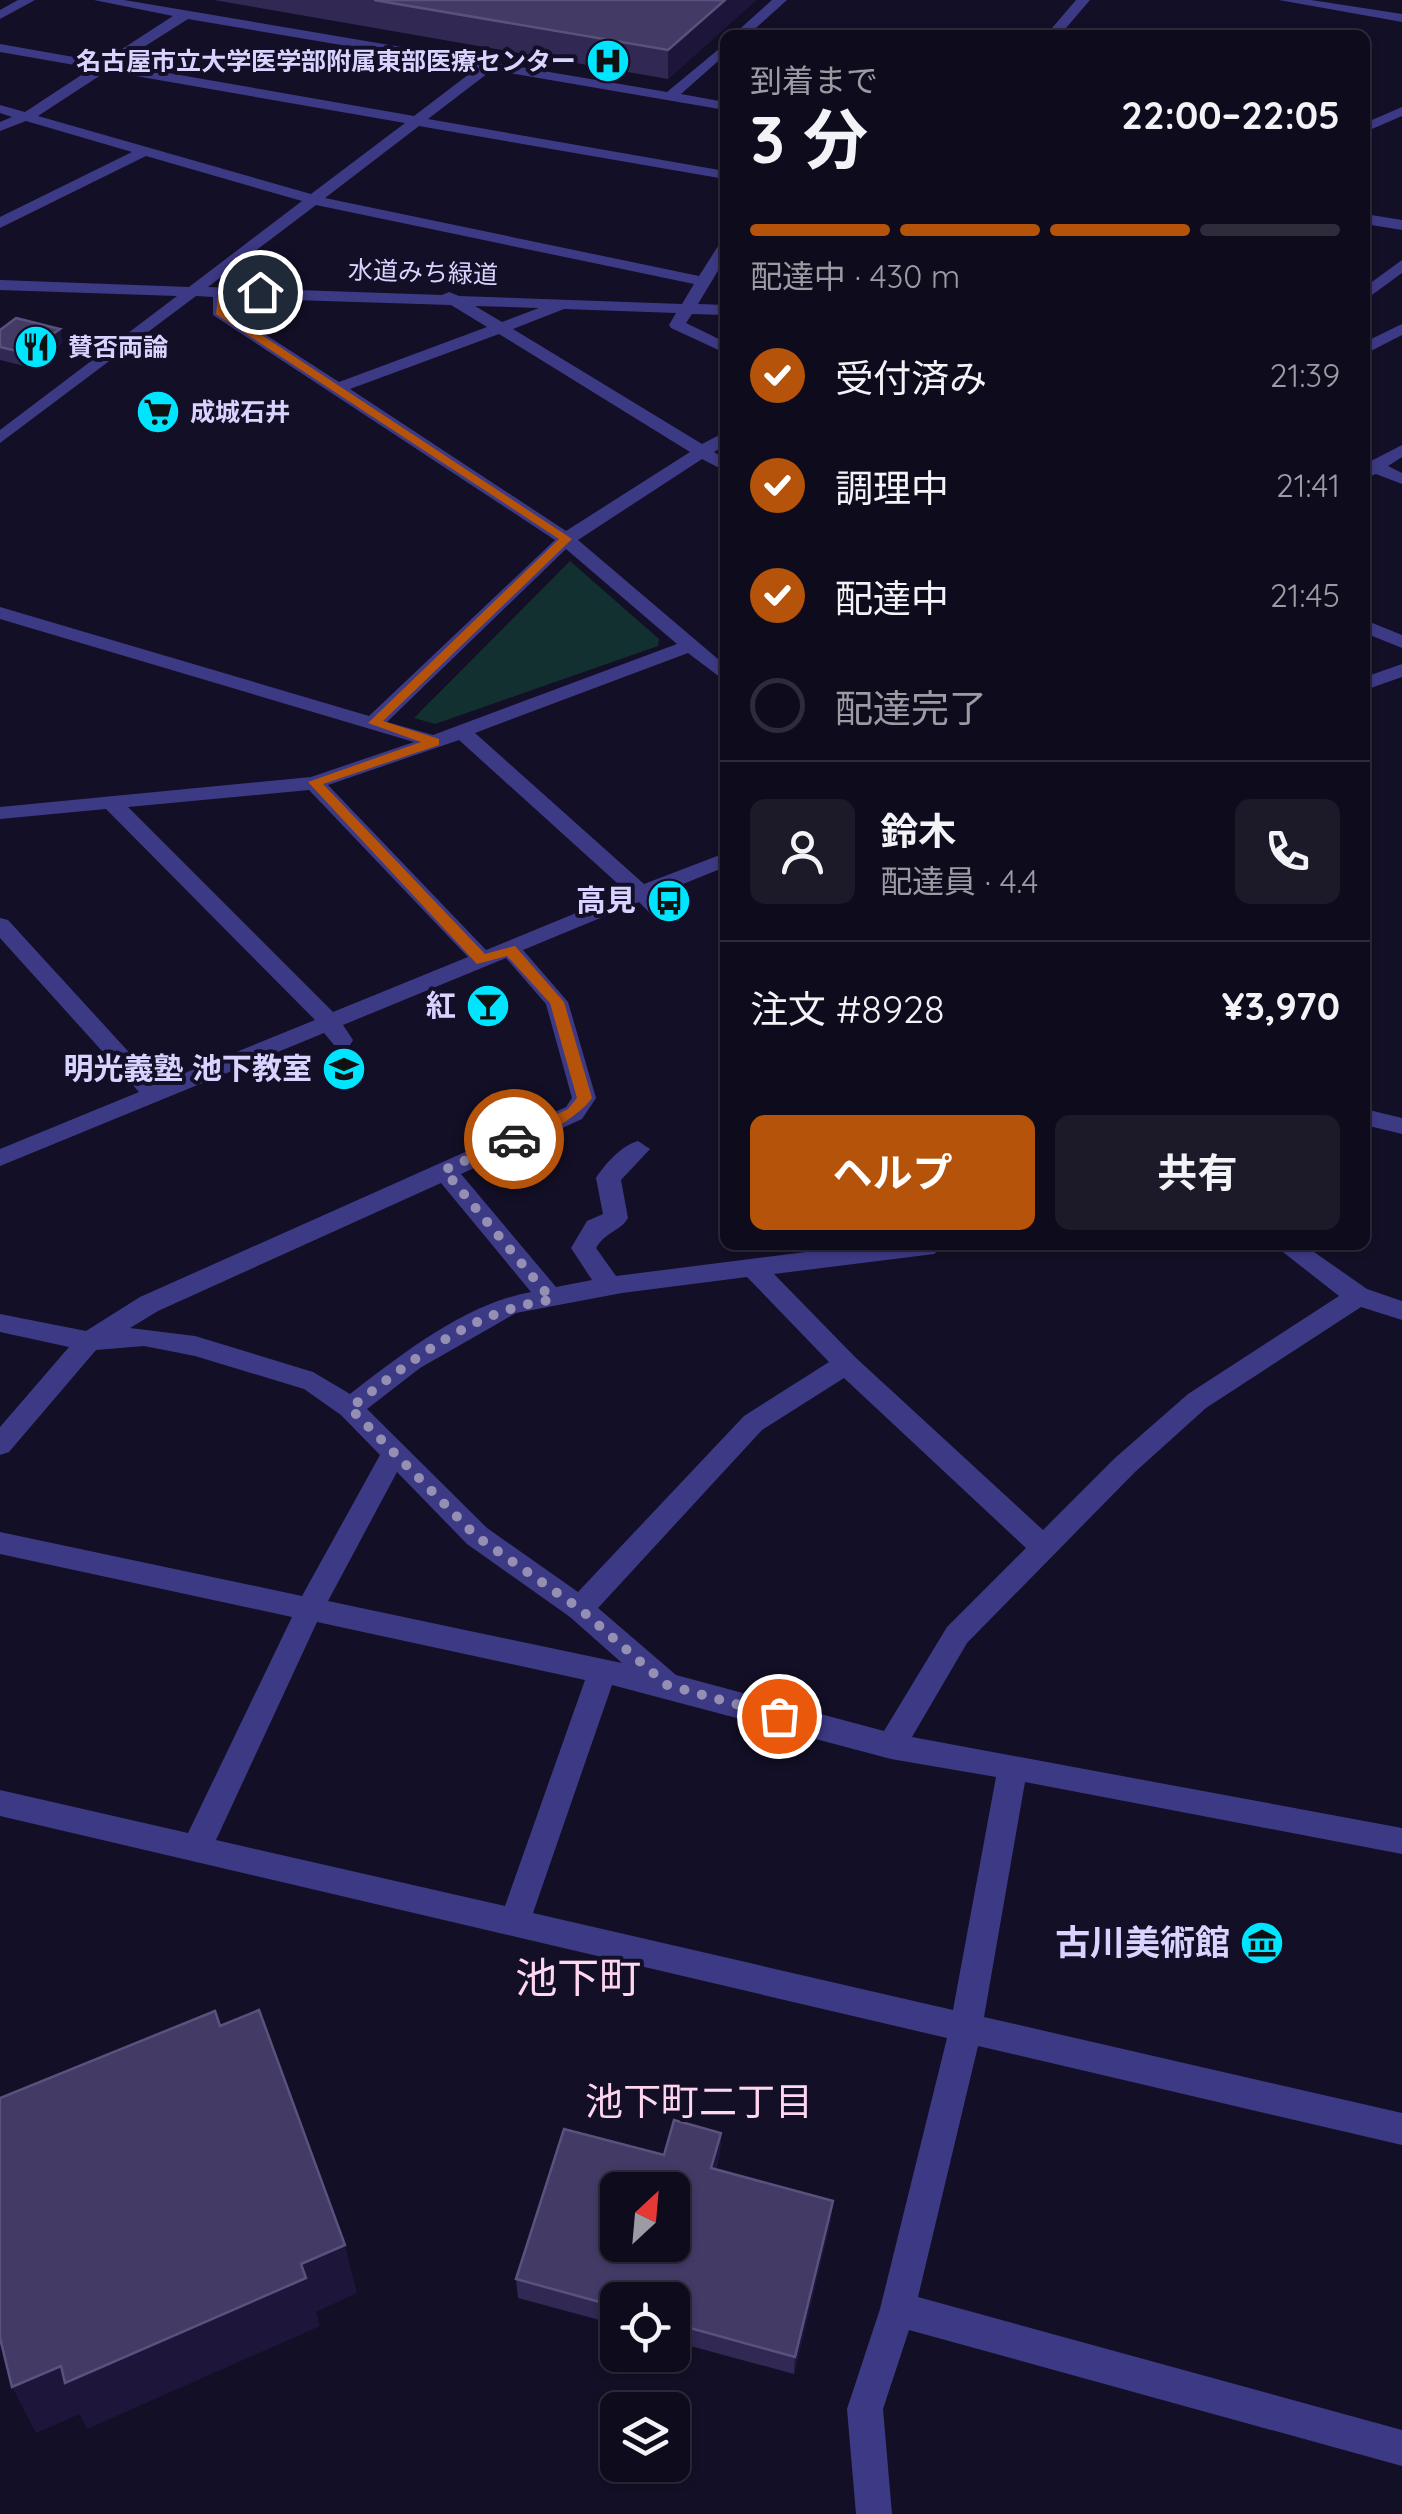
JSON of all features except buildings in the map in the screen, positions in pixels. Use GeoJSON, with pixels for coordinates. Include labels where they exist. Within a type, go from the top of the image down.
{"type":"FeatureCollection","features":[{"type":"Feature","properties":{"kind":"street"},"geometry":{"type":"LineString","coordinates":[[0,15],[28,0]]}},
{"type":"Feature","properties":{"kind":"street"},"geometry":{"type":"LineString","coordinates":[[101,0],[720,105]]}},
{"type":"Feature","properties":{"kind":"street"},"geometry":{"type":"LineString","coordinates":[[746,30],[780,0]]}},
{"type":"Feature","properties":{"kind":"street"},"geometry":{"type":"LineString","coordinates":[[1057,30],[1084,0]]}},
{"type":"Feature","properties":{"kind":"street"},"geometry":{"type":"LineString","coordinates":[[1286,0],[1402,18]]}},
{"type":"Feature","properties":{"kind":"street"},"geometry":{"type":"LineString","coordinates":[[0,127],[28,115],[186,14]]}},
{"type":"Feature","properties":{"kind":"street"},"geometry":{"type":"LineString","coordinates":[[0,48],[720,174]]}},
{"type":"Feature","properties":{"kind":"street"},"geometry":{"type":"LineString","coordinates":[[670,97],[720,52]]}},
{"type":"Feature","properties":{"kind":"street"},"geometry":{"type":"LineString","coordinates":[[0,438],[188,290],[490,65]]}},
{"type":"Feature","properties":{"kind":"street"},"geometry":{"type":"LineString","coordinates":[[0,109],[311,199],[702,282]]}},
{"type":"Feature","properties":{"kind":"street"},"geometry":{"type":"LineString","coordinates":[[1370,126],[1402,111]]}},
{"type":"Feature","properties":{"kind":"street"},"geometry":{"type":"LineString","coordinates":[[0,222],[146,150]]}},
{"type":"Feature","properties":{"kind":"street"},"geometry":{"type":"LineString","coordinates":[[1370,220],[1402,225]]}},
{"type":"Feature","properties":{"kind":"street"},"geometry":{"type":"LineString","coordinates":[[720,254],[683,310],[677,326],[720,346]]}},
{"type":"Feature","properties":{"kind":"street"},"geometry":{"type":"LineString","coordinates":[[1370,291],[1402,265]]}},
{"type":"Feature","properties":{"kind":"street"},"geometry":{"type":"LineString","coordinates":[[1370,278],[1384,280]]}},
{"type":"Feature","properties":{"kind":"street","name":"水道みち緑道"},"geometry":{"type":"LineString","coordinates":[[0,285],[720,310]]}},
{"type":"Feature","properties":{"kind":"street"},"geometry":{"type":"LineString","coordinates":[[222,292],[219,312],[566,539],[720,671]]}},
{"type":"Feature","properties":{"kind":"street"},"geometry":{"type":"LineString","coordinates":[[448,298],[720,463]]}},
{"type":"Feature","properties":{"kind":"street"},"geometry":{"type":"LineString","coordinates":[[338,388],[502,332],[568,304]]}},
{"type":"Feature","properties":{"kind":"street"},"geometry":{"type":"LineString","coordinates":[[1370,328],[1401,330]]}},
{"type":"Feature","properties":{"kind":"street"},"geometry":{"type":"LineString","coordinates":[[1370,346],[1401,330]]}},
{"type":"Feature","properties":{"kind":"street"},"geometry":{"type":"LineString","coordinates":[[374,723],[566,539],[720,440]]}},
{"type":"Feature","properties":{"kind":"street"},"geometry":{"type":"LineString","coordinates":[[1370,467],[1402,450]]}},
{"type":"Feature","properties":{"kind":"street"},"geometry":{"type":"LineString","coordinates":[[1370,469],[1402,479]]}},
{"type":"Feature","properties":{"kind":"street"},"geometry":{"type":"LineString","coordinates":[[0,613],[434,742]]}},
{"type":"Feature","properties":{"kind":"street"},"geometry":{"type":"LineString","coordinates":[[1370,628],[1402,642]]}},
{"type":"Feature","properties":{"kind":"street"},"geometry":{"type":"LineString","coordinates":[[0,814],[314,782],[434,742],[689,646]]}},
{"type":"Feature","properties":{"kind":"street"},"geometry":{"type":"LineString","coordinates":[[1370,682],[1402,670]]}},
{"type":"Feature","properties":{"kind":"street"},"geometry":{"type":"LineString","coordinates":[[461,731],[660,910]]}},
{"type":"Feature","properties":{"kind":"street"},"geometry":{"type":"LineString","coordinates":[[314,782],[482,960]]}},
{"type":"Feature","properties":{"kind":"street"},"geometry":{"type":"LineString","coordinates":[[110,801],[317,1007],[335,1033]]}},
{"type":"Feature","properties":{"kind":"street"},"geometry":{"type":"LineString","coordinates":[[0,1158],[154,1094],[335,1033],[482,960],[642,894],[720,867]]}},
{"type":"Feature","properties":{"kind":"street"},"geometry":{"type":"LineString","coordinates":[[0,925],[154,1094]]}},
{"type":"Feature","properties":{"kind":"street"},"geometry":{"type":"LineString","coordinates":[[0,1444],[89,1341],[149,1304],[574,1113],[584,1098],[557,1002],[510,950]]}},
{"type":"Feature","properties":{"kind":"street"},"geometry":{"type":"LineString","coordinates":[[1370,1118],[1402,1126]]}},
{"type":"Feature","properties":{"kind":"street"},"geometry":{"type":"LineString","coordinates":[[610,1286],[582,1248],[596,1227],[616,1218],[608,1178],[638,1149]]}},
{"type":"Feature","properties":{"kind":"street"},"geometry":{"type":"LineString","coordinates":[[444,1170],[552,1300]]}},
{"type":"Feature","properties":{"kind":"street"},"geometry":{"type":"LineString","coordinates":[[350,1408],[456,1332],[510,1304],[552,1300],[610,1286],[898,1250]]}},
{"type":"Feature","properties":{"kind":"street"},"geometry":{"type":"LineString","coordinates":[[1293,1250],[1358,1296],[1402,1311]]}},
{"type":"Feature","properties":{"kind":"street"},"geometry":{"type":"LineString","coordinates":[[755,1270],[846,1364],[1045,1549]]}},
{"type":"Feature","properties":{"kind":"street"},"geometry":{"type":"LineString","coordinates":[[890,1746],[957,1635],[1126,1465],[1197,1401],[1358,1296]]}},
{"type":"Feature","properties":{"kind":"street"},"geometry":{"type":"LineString","coordinates":[[0,1323],[89,1341],[144,1336],[195,1346],[314,1382],[350,1408],[476,1536],[580,1609],[667,1685]]}},
{"type":"Feature","properties":{"kind":"street"},"geometry":{"type":"LineString","coordinates":[[580,1609],[753,1423],[846,1364]]}},
{"type":"Feature","properties":{"kind":"street"},"geometry":{"type":"LineString","coordinates":[[195,1851],[310,1610],[393,1455]]}},
{"type":"Feature","properties":{"kind":"street"},"geometry":{"type":"LineString","coordinates":[[0,1543],[667,1685],[890,1746],[1402,1841]]}},
{"type":"Feature","properties":{"kind":"street"},"geometry":{"type":"LineString","coordinates":[[515,1921],[602,1672]]}},
{"type":"Feature","properties":{"kind":"street"},"geometry":{"type":"LineString","coordinates":[[874,2514],[866,2409],[898,2309],[966,2028],[1014,1767]]}},
{"type":"Feature","properties":{"kind":"street"},"geometry":{"type":"LineString","coordinates":[[0,1803],[1402,2129]]}},
{"type":"Feature","properties":{"kind":"street"},"geometry":{"type":"LineString","coordinates":[[898,2309],[1402,2448]]}},
{"type":"Feature","properties":{"kind":"green space"},"geometry":{"type":"Polygon","coordinates":[[[570,561],[659,639],[658,646],[435,724],[414,718],[570,561]]]}},
{"type":"Feature","properties":{"kind":"way so far"},"geometry":{"type":"LineString","coordinates":[[514,1139],[444,1170],[552,1300],[510,1304],[456,1332],[350,1408],[476,1536],[580,1609],[667,1685],[779,1716]]}},
{"type":"Feature","properties":{"kind":"place","name":"名古屋市立大学医学部附属東部医療センター"},"geometry":{"type":"Point","coordinates":[608,61]}},
{"type":"Feature","properties":{"kind":"place","name":"賛否両論"},"geometry":{"type":"Point","coordinates":[36,347]}},
{"type":"Feature","properties":{"kind":"place","name":"成城石井"},"geometry":{"type":"Point","coordinates":[158,412]}},
{"type":"Feature","properties":{"kind":"place","name":"高見"},"geometry":{"type":"Point","coordinates":[669,901]}},
{"type":"Feature","properties":{"kind":"place","name":"紅"},"geometry":{"type":"Point","coordinates":[488,1006]}},
{"type":"Feature","properties":{"kind":"place","name":"明光義塾 池下教室"},"geometry":{"type":"Point","coordinates":[344,1069]}},
{"type":"Feature","properties":{"kind":"place","name":"古川美術館"},"geometry":{"type":"Point","coordinates":[1262,1943]}},
{"type":"Feature","properties":{"kind":"district","name":"池下町"},"geometry":{"type":"Point","coordinates":[578,1978]}},
{"type":"Feature","properties":{"kind":"district","name":"池下町二丁目"},"geometry":{"type":"Point","coordinates":[699,2102]}},
{"type":"Feature","properties":{"kind":"route"},"geometry":{"type":"LineString","coordinates":[[260,292],[222,292],[219,312],[566,539],[374,723],[434,742],[314,782],[482,960],[510,950],[557,1002],[584,1098],[574,1113],[514,1139]]}}]}
